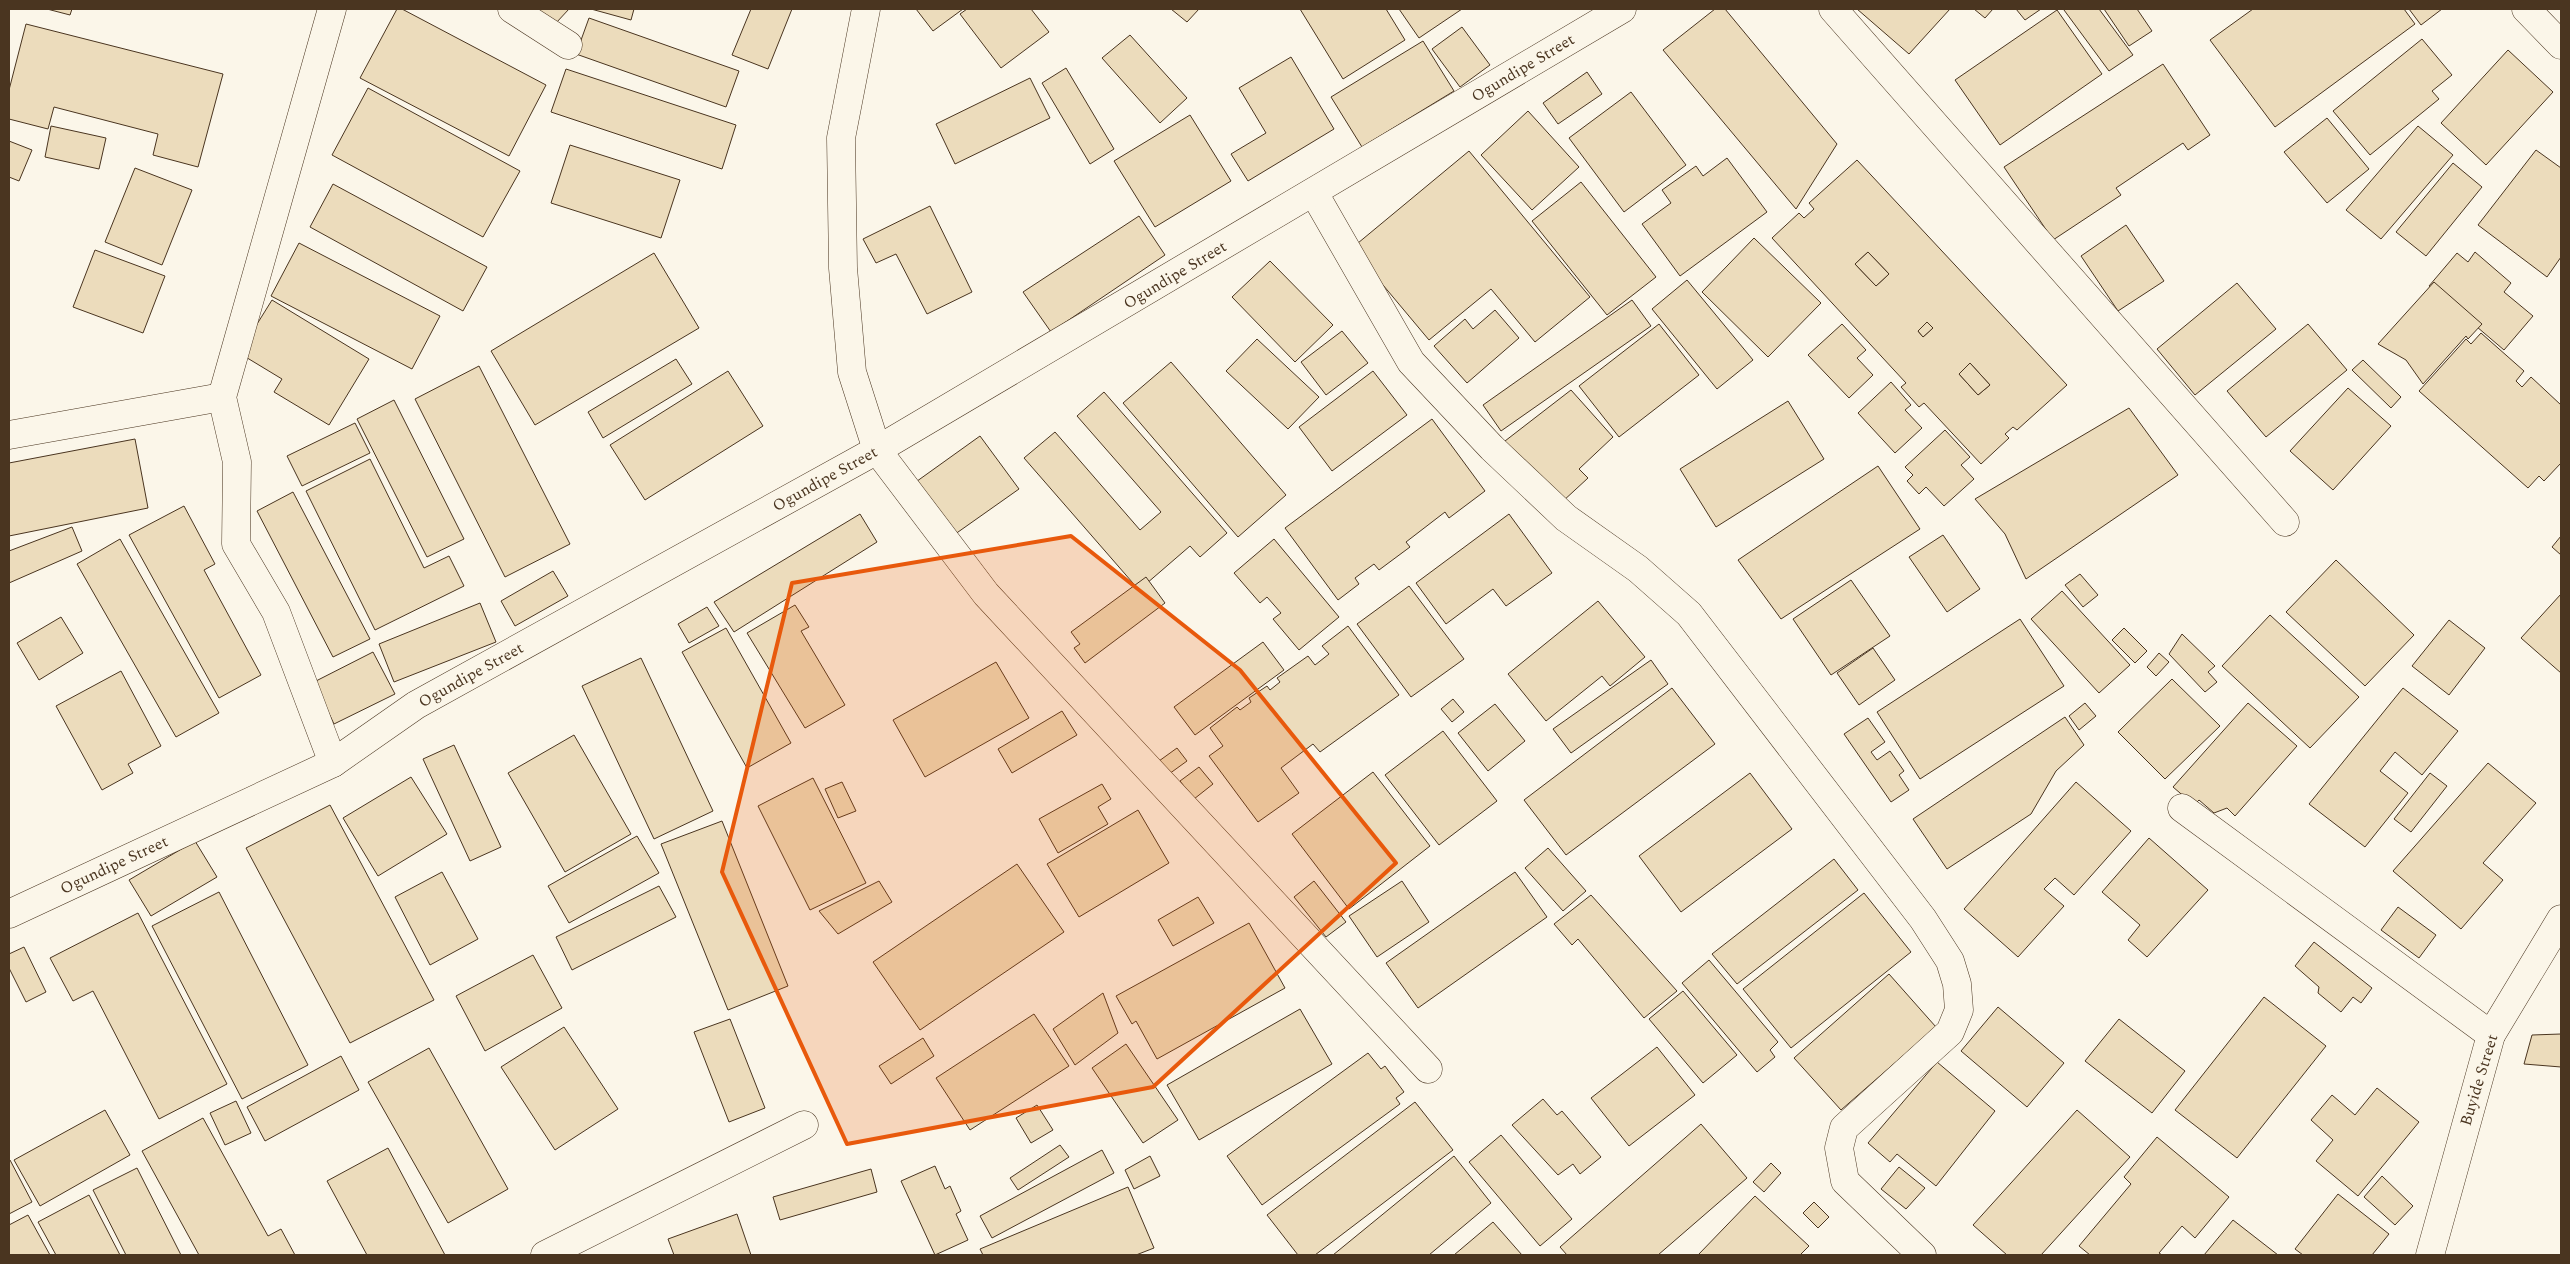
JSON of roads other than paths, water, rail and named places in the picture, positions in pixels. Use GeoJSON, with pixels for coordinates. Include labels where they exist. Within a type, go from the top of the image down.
{"type":"FeatureCollection","features":[{"type":"Feature","properties":{"kind":"street"},"geometry":{"type":"LineString","coordinates":[[332,9],[222,397],[237,462],[236,544],[276,612],[333,763]]}},
{"type":"Feature","properties":{"kind":"street"},"geometry":{"type":"LineString","coordinates":[[512,9],[568,45]]}},
{"type":"Feature","properties":{"kind":"street"},"geometry":{"type":"LineString","coordinates":[[866,9],[841,138],[843,268],[852,372],[878,450],[986,594],[1428,1069]]}},
{"type":"Feature","properties":{"kind":"street","name":"Ogundipe Street"},"geometry":{"type":"LineString","coordinates":[[9,914],[333,763],[416,705],[878,450],[1622,9]]}},
{"type":"Feature","properties":{"kind":"street"},"geometry":{"type":"LineString","coordinates":[[1833,9],[2285,522]]}},
{"type":"Feature","properties":{"kind":"street"},"geometry":{"type":"LineString","coordinates":[[2526,9],[2561,45]]}},
{"type":"Feature","properties":{"kind":"street"},"geometry":{"type":"LineString","coordinates":[[1314,193],[1411,362],[1492,448],[1566,518],[1638,569],[1689,614],[1923,919],[1950,961],[1957,984],[1959,1010],[1950,1032],[1844,1128],[1838,1148],[1845,1181],[1922,1255]]}},
{"type":"Feature","properties":{"kind":"street"},"geometry":{"type":"LineString","coordinates":[[9,435],[222,397]]}},
{"type":"Feature","properties":{"kind":"street"},"geometry":{"type":"LineString","coordinates":[[2182,808],[2491,1035]]}},
{"type":"Feature","properties":{"kind":"street","name":"Buyide Street"},"geometry":{"type":"LineString","coordinates":[[2430,1255],[2491,1035],[2561,919]]}},
{"type":"Feature","properties":{"kind":"street"},"geometry":{"type":"LineString","coordinates":[[546,1255],[804,1125]]}}]}
